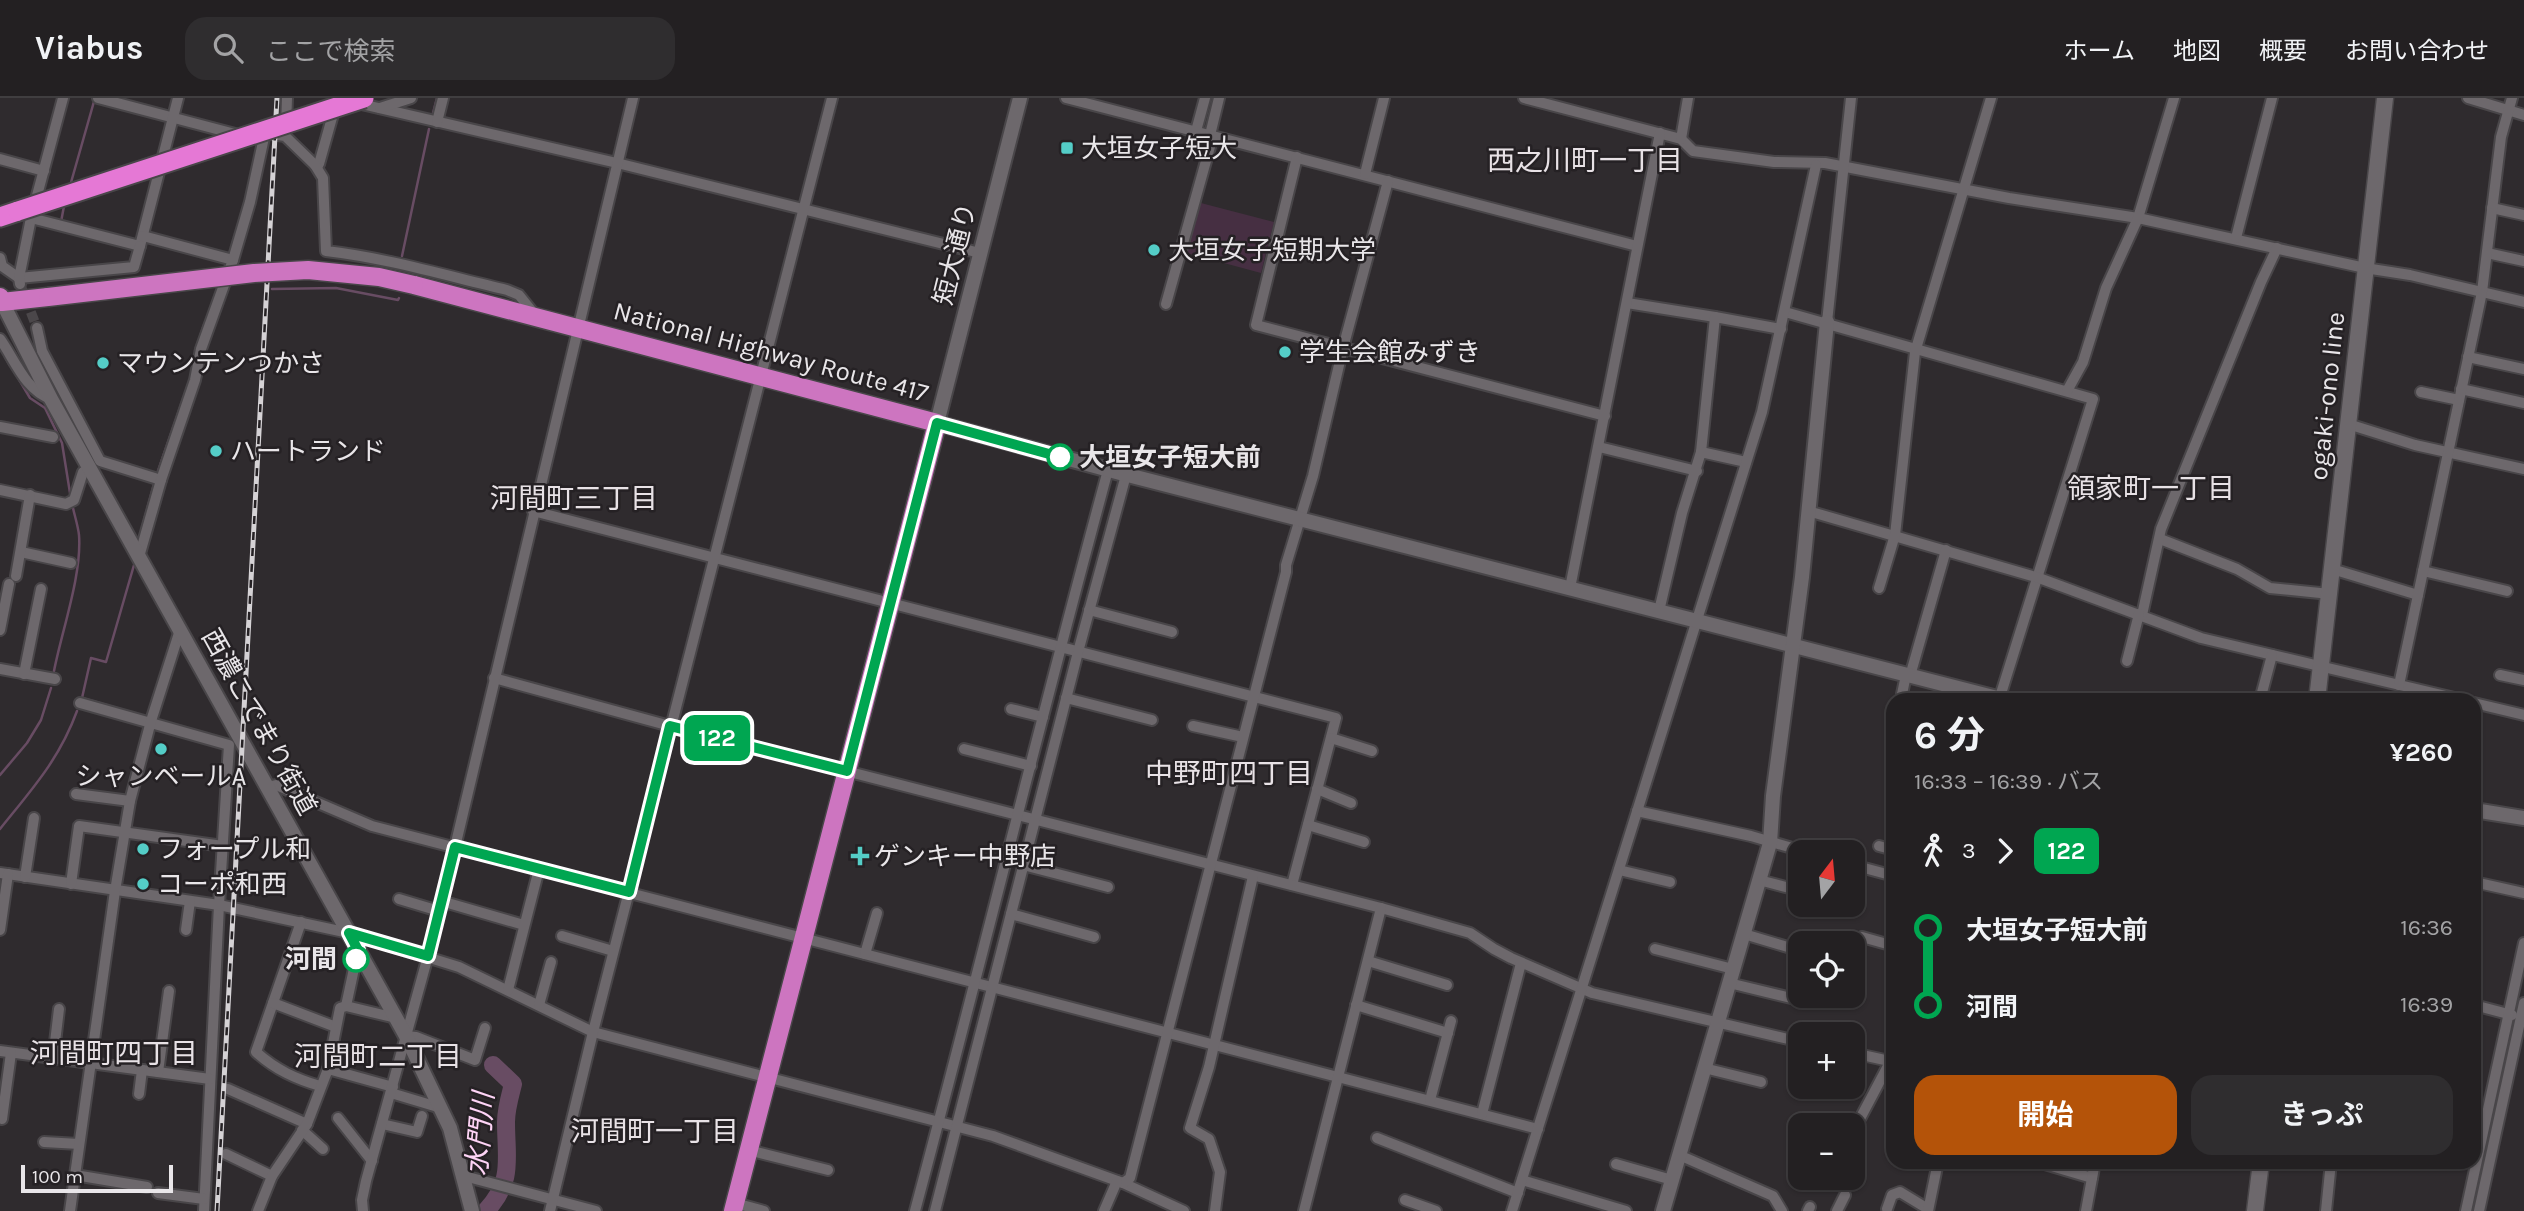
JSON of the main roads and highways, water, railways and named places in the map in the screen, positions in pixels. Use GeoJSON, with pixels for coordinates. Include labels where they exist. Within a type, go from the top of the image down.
{"type":"FeatureCollection","features":[{"type":"Feature","properties":{"kind":"highway"},"geometry":{"type":"LineString","coordinates":[[0,217],[372,103]]}},
{"type":"Feature","properties":{"kind":"highway","name":"National Highway Route 417"},"geometry":{"type":"LineString","coordinates":[[1,301],[254,273],[308,270],[379,277],[937,423],[734,1207]]}},
{"type":"Feature","properties":{"kind":"main road","name":"ogaki-ono line"},"geometry":{"type":"LineString","coordinates":[[2318,693],[2385,98]]}},
{"type":"Feature","properties":{"kind":"main road"},"geometry":{"type":"LineString","coordinates":[[2255,1211],[2260,1169]]}},
{"type":"Feature","properties":{"kind":"waterway"},"geometry":{"type":"LineString","coordinates":[[70,186],[95,98]]}},
{"type":"Feature","properties":{"kind":"waterway"},"geometry":{"type":"LineString","coordinates":[[433,113],[437,98]]}},
{"type":"Feature","properties":{"kind":"waterway"},"geometry":{"type":"LineString","coordinates":[[402,256],[429,129]]}},
{"type":"Feature","properties":{"kind":"waterway"},"geometry":{"type":"LineString","coordinates":[[61,222],[64,206]]}},
{"type":"Feature","properties":{"kind":"waterway"},"geometry":{"type":"LineString","coordinates":[[272,289],[336,288],[398,300],[399,298]]}},
{"type":"Feature","properties":{"kind":"waterway"},"geometry":{"type":"LineString","coordinates":[[195,351],[204,325]]}},
{"type":"Feature","properties":{"kind":"waterway"},"geometry":{"type":"LineString","coordinates":[[5,357],[10,366]]}},
{"type":"Feature","properties":{"kind":"waterway"},"geometry":{"type":"LineString","coordinates":[[14,371],[30,398],[45,408],[62,443],[70,493]]}},
{"type":"Feature","properties":{"kind":"waterway"},"geometry":{"type":"LineString","coordinates":[[158,471],[188,385]]}},
{"type":"Feature","properties":{"kind":"waterway"},"geometry":{"type":"LineString","coordinates":[[143,524],[154,484]]}},
{"type":"Feature","properties":{"kind":"waterway"},"geometry":{"type":"LineString","coordinates":[[54,671],[71,603],[79,551],[79,535],[73,508]]}},
{"type":"Feature","properties":{"kind":"waterway"},"geometry":{"type":"LineString","coordinates":[[120,709],[82,698],[91,658],[106,662],[134,565]]}},
{"type":"Feature","properties":{"kind":"waterway"},"geometry":{"type":"LineString","coordinates":[[0,775],[27,743],[41,720],[51,688]]}},
{"type":"Feature","properties":{"kind":"waterway"},"geometry":{"type":"LineString","coordinates":[[0,829],[53,759],[77,711]]}},
{"type":"Feature","properties":{"kind":"waterway","name":"水門川"},"geometry":{"type":"LineString","coordinates":[[486,1211],[501,1190],[505,1179],[506,1117],[513,1084],[493,1065]]}},
{"type":"Feature","properties":{"kind":"tunnel"},"geometry":{"type":"LineString","coordinates":[[20,284],[37,328]]}},
{"type":"Feature","properties":{"kind":"railway"},"geometry":{"type":"LineString","coordinates":[[217,1211],[277,98]]}},
{"type":"Feature","properties":{"kind":"place","name":"大垣女子短大"},"geometry":{"type":"Point","coordinates":[1067,148]}},
{"type":"Feature","properties":{"kind":"place","name":"大垣女子短期大学"},"geometry":{"type":"Point","coordinates":[1154,250]}},
{"type":"Feature","properties":{"kind":"place","name":"学生会館みずき"},"geometry":{"type":"Point","coordinates":[1285,352]}},
{"type":"Feature","properties":{"kind":"place","name":"マウンテンつかさ"},"geometry":{"type":"Point","coordinates":[103,363]}},
{"type":"Feature","properties":{"kind":"place","name":"ハートランド"},"geometry":{"type":"Point","coordinates":[216,451]}},
{"type":"Feature","properties":{"kind":"place","name":"大垣女子短大前"},"geometry":{"type":"Point","coordinates":[1060,457]}},
{"type":"Feature","properties":{"kind":"place","name":"シャンベールA"},"geometry":{"type":"Point","coordinates":[161,749]}},
{"type":"Feature","properties":{"kind":"place","name":"フォープル和"},"geometry":{"type":"Point","coordinates":[143,849]}},
{"type":"Feature","properties":{"kind":"place","name":"ゲンキー中野店"},"geometry":{"type":"Point","coordinates":[860,856]}},
{"type":"Feature","properties":{"kind":"place","name":"コーポ和西"},"geometry":{"type":"Point","coordinates":[143,884]}},
{"type":"Feature","properties":{"kind":"place","name":"河間"},"geometry":{"type":"Point","coordinates":[356,959]}},
{"type":"Feature","properties":{"kind":"district","name":"西之川町一丁目"},"geometry":{"type":"Point","coordinates":[1585,160]}},
{"type":"Feature","properties":{"kind":"district","name":"領家町一丁目"},"geometry":{"type":"Point","coordinates":[2151,488]}},
{"type":"Feature","properties":{"kind":"district","name":"河間町三丁目"},"geometry":{"type":"Point","coordinates":[574,498]}},
{"type":"Feature","properties":{"kind":"district","name":"中野町四丁目"},"geometry":{"type":"Point","coordinates":[1229,773]}},
{"type":"Feature","properties":{"kind":"district","name":"河間町四丁目"},"geometry":{"type":"Point","coordinates":[114,1053]}},
{"type":"Feature","properties":{"kind":"district","name":"河間町二丁目"},"geometry":{"type":"Point","coordinates":[378,1056]}},
{"type":"Feature","properties":{"kind":"district","name":"河間町一丁目"},"geometry":{"type":"Point","coordinates":[655,1131]}}]}
